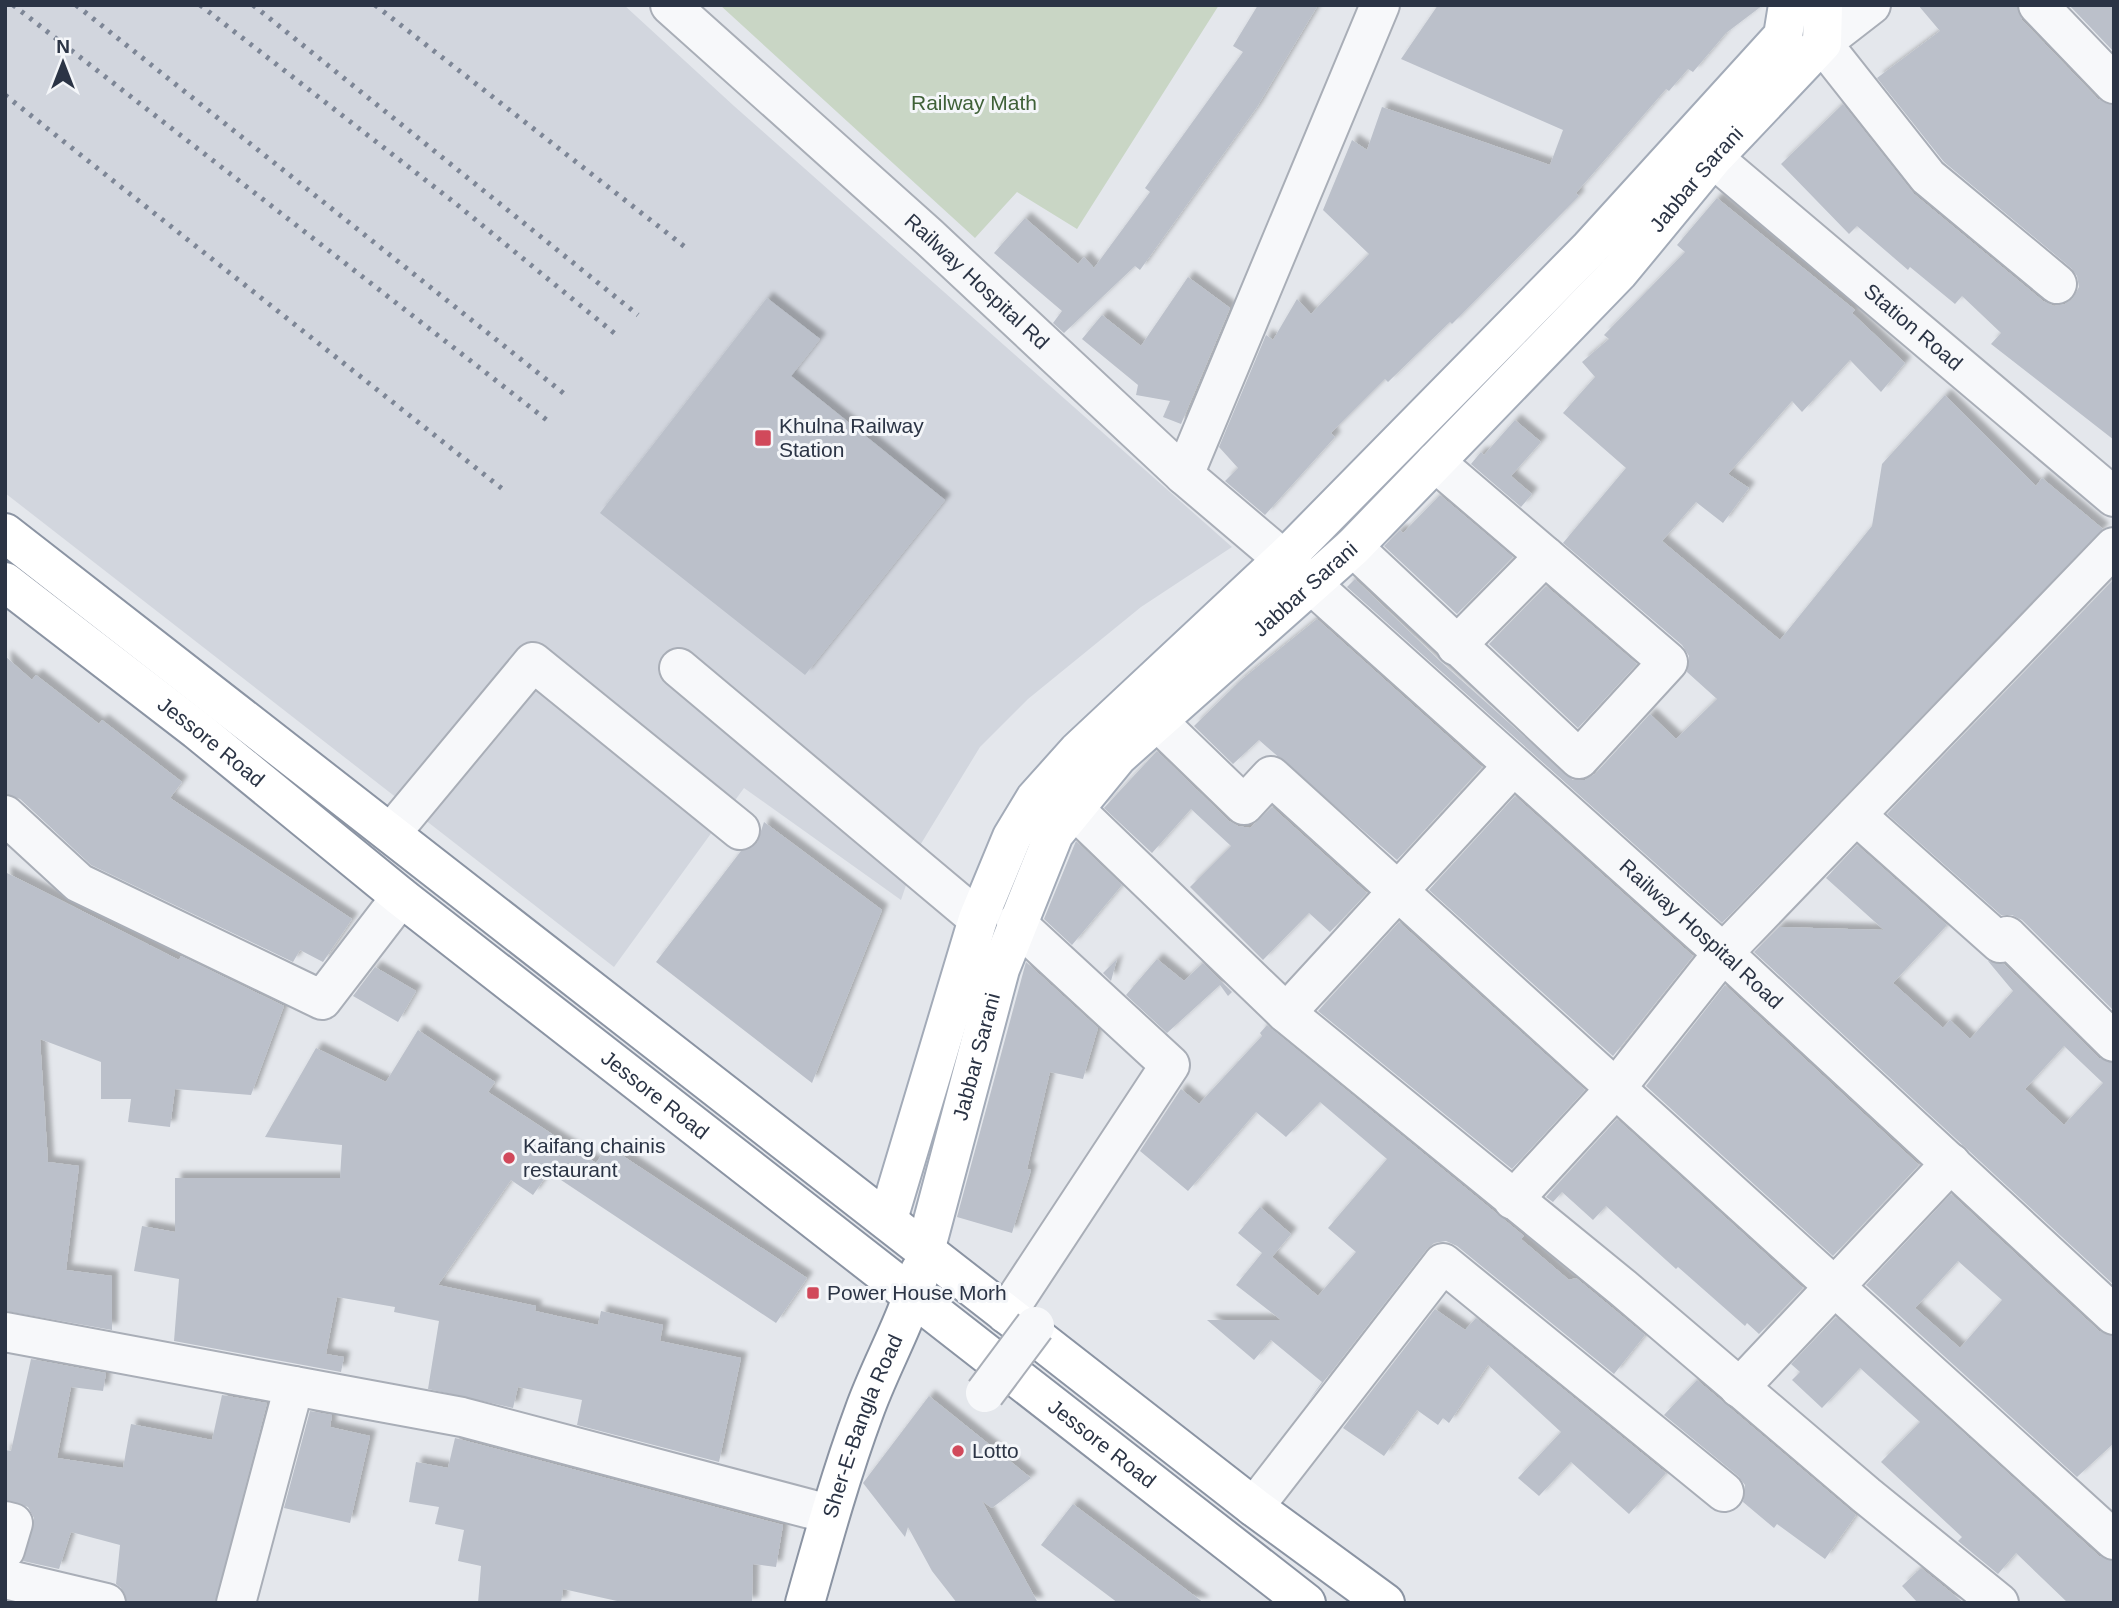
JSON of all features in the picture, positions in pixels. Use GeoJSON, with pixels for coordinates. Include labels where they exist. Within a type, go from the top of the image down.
{"type":"FeatureCollection","features":[{"type":"Feature","properties":{"kind":"main road","name":"Jabbar Sarani"},"geometry":{"type":"LineString","coordinates":[[888,1219],[978,919],[1012,837],[1035,799],[1078,751],[1283,559],[1590,248],[1783,36],[1788,5]]}},
{"type":"Feature","properties":{"kind":"main road"},"geometry":{"type":"LineString","coordinates":[[1822,43],[1823,5]]}},
{"type":"Feature","properties":{"kind":"main road","name":"Jabbar Sarani"},"geometry":{"type":"LineString","coordinates":[[925,1251],[1000,969],[1016,923],[1054,834],[1118,756],[1353,547],[1619,272],[1713,158],[1822,43]]}},
{"type":"Feature","properties":{"kind":"main road"},"geometry":{"type":"LineString","coordinates":[[5,533],[888,1219],[925,1251],[1020,1320],[1254,1507],[1385,1603]]}},
{"type":"Feature","properties":{"kind":"main road","name":"Jessore Road"},"geometry":{"type":"LineString","coordinates":[[5,582],[197,730],[401,897],[1307,1603]]}},
{"type":"Feature","properties":{"kind":"main road","name":"Sher-E-Bangla Road"},"geometry":{"type":"LineString","coordinates":[[805,1603],[830,1514],[865,1410],[914,1295],[925,1251]]}},
{"type":"Feature","properties":{"kind":"street","name":"Railway Hospital Rd"},"geometry":{"type":"LineString","coordinates":[[670,5],[918,227],[1184,475],[1283,559]]}},
{"type":"Feature","properties":{"kind":"street"},"geometry":{"type":"LineString","coordinates":[[1184,475],[1380,5]]}},
{"type":"Feature","properties":{"kind":"street"},"geometry":{"type":"LineString","coordinates":[[1871,5],[1822,43],[1928,177],[2057,284]]}},
{"type":"Feature","properties":{"kind":"street"},"geometry":{"type":"LineString","coordinates":[[2038,5],[2114,84]]}},
{"type":"Feature","properties":{"kind":"street","name":"Station Road"},"geometry":{"type":"LineString","coordinates":[[1713,158],[2114,497]]}},
{"type":"Feature","properties":{"kind":"street"},"geometry":{"type":"LineString","coordinates":[[1353,547],[1579,759],[1668,662],[1435,462]]}},
{"type":"Feature","properties":{"kind":"street"},"geometry":{"type":"LineString","coordinates":[[1513,1200],[1616,1088],[1723,953],[2114,547]]}},
{"type":"Feature","properties":{"kind":"street"},"geometry":{"type":"LineString","coordinates":[[1456,646],[1545,556]]}},
{"type":"Feature","properties":{"kind":"street","name":"Railway Hospital Road"},"geometry":{"type":"LineString","coordinates":[[1283,559],[1723,953],[2114,1315]]}},
{"type":"Feature","properties":{"kind":"street"},"geometry":{"type":"LineString","coordinates":[[391,833],[533,662],[740,830]]}},
{"type":"Feature","properties":{"kind":"street"},"geometry":{"type":"LineString","coordinates":[[679,668],[978,919]]}},
{"type":"Feature","properties":{"kind":"street"},"geometry":{"type":"LineString","coordinates":[[1156,720],[1244,805],[1271,776],[2114,1540]]}},
{"type":"Feature","properties":{"kind":"street"},"geometry":{"type":"LineString","coordinates":[[1286,1013],[1513,765]]}},
{"type":"Feature","properties":{"kind":"street"},"geometry":{"type":"LineString","coordinates":[[1074,809],[1286,1013],[1623,1287],[1739,1388],[1999,1603]]}},
{"type":"Feature","properties":{"kind":"street"},"geometry":{"type":"LineString","coordinates":[[5,815],[79,883],[322,1000],[401,897]]}},
{"type":"Feature","properties":{"kind":"street"},"geometry":{"type":"LineString","coordinates":[[1856,815],[2000,943],[2007,936],[2114,1042]]}},
{"type":"Feature","properties":{"kind":"street"},"geometry":{"type":"LineString","coordinates":[[985,1393],[1020,1320],[1170,1065],[1016,923]]}},
{"type":"Feature","properties":{"kind":"street"},"geometry":{"type":"LineString","coordinates":[[1739,1388],[1951,1163]]}},
{"type":"Feature","properties":{"kind":"street"},"geometry":{"type":"LineString","coordinates":[[1254,1507],[1443,1263],[1724,1492]]}},
{"type":"Feature","properties":{"kind":"street"},"geometry":{"type":"LineString","coordinates":[[5,1332],[462,1417],[830,1514]]}},
{"type":"Feature","properties":{"kind":"street"},"geometry":{"type":"LineString","coordinates":[[236,1603],[294,1385]]}},
{"type":"Feature","properties":{"kind":"street"},"geometry":{"type":"LineString","coordinates":[[5,1521],[13,1523],[5,1550]]}},
{"type":"Feature","properties":{"kind":"street"},"geometry":{"type":"LineString","coordinates":[[5,1579],[106,1603]]}},
{"type":"Feature","properties":{"kind":"shaded area"},"geometry":{"type":"Polygon","coordinates":[[[5,5],[624,5],[734,106],[1232,547],[1141,607],[1028,699],[980,747],[919,847],[901,900],[744,788],[614,967],[5,493],[5,5]]]}},
{"type":"Feature","properties":{"kind":"green space","name":"Railway Math"},"geometry":{"type":"Polygon","coordinates":[[[720,5],[1219,5],[1077,229],[1017,192],[975,238],[720,5]]]}},
{"type":"Feature","properties":{"kind":"building"},"geometry":{"type":"Polygon","coordinates":[[[1258,5],[1318,5],[1257,107],[1140,270],[1135,266],[1064,333],[1053,323],[1062,311],[994,253],[1025,218],[1078,264],[1084,257],[1094,268],[1150,192],[1145,188],[1243,52],[1233,46],[1258,5]]]}},
{"type":"Feature","properties":{"kind":"building"},"geometry":{"type":"Polygon","coordinates":[[[1438,5],[1763,5],[1726,33],[1693,72],[1688,69],[1669,91],[1666,89],[1576,193],[1579,196],[1452,324],[1450,322],[1388,382],[1385,379],[1331,433],[1335,437],[1265,515],[1225,481],[1238,468],[1219,447],[1266,335],[1273,340],[1297,299],[1311,314],[1369,254],[1323,210],[1352,140],[1367,150],[1382,107],[1550,165],[1563,130],[1401,59],[1438,5]]]}},
{"type":"Feature","properties":{"kind":"building"},"geometry":{"type":"Polygon","coordinates":[[[1918,5],[2017,5],[2022,20],[2098,99],[2114,105],[2114,440],[1991,344],[2001,333],[1962,296],[1955,304],[1910,267],[1908,270],[1857,226],[1849,234],[1781,164],[1843,104],[1914,194],[2043,301],[2054,306],[2065,304],[2073,298],[2079,287],[2077,276],[2071,268],[1944,162],[1877,78],[1940,31],[1918,5]]]}},
{"type":"Feature","properties":{"kind":"building"},"geometry":{"type":"Polygon","coordinates":[[[2069,5],[2114,5],[2114,52],[2069,5]]]}},
{"type":"Feature","properties":{"kind":"building"},"geometry":{"type":"Polygon","coordinates":[[[1717,198],[1855,310],[1852,313],[1905,363],[1881,392],[1850,360],[1802,412],[1792,401],[1728,474],[1749,488],[1723,523],[1696,502],[1662,541],[1780,640],[1872,526],[1882,464],[1945,395],[2036,486],[2042,478],[2103,529],[1722,923],[1347,587],[1355,579],[1441,662],[1573,780],[1585,780],[1595,774],[1650,714],[1676,739],[1717,699],[1687,672],[1689,656],[1682,645],[1563,543],[1626,468],[1563,413],[1595,377],[1582,362],[1609,339],[1604,335],[1685,252],[1677,245],[1717,198]]]}},
{"type":"Feature","properties":{"kind":"building"},"geometry":{"type":"Polygon","coordinates":[[[1188,277],[1230,308],[1181,424],[1163,417],[1170,401],[1136,395],[1138,385],[1082,339],[1102,315],[1141,346],[1188,277]]]}},
{"type":"Feature","properties":{"kind":"building","name":"Khulna Railway Station"},"geometry":{"type":"Polygon","coordinates":[[[767,298],[820,339],[791,376],[945,500],[805,675],[600,513],[767,298]]]}},
{"type":"Feature","properties":{"kind":"building"},"geometry":{"type":"Polygon","coordinates":[[[1515,420],[1541,442],[1511,476],[1532,494],[1521,507],[1471,464],[1481,452],[1484,455],[1515,420]]]}},
{"type":"Feature","properties":{"kind":"building"},"geometry":{"type":"Polygon","coordinates":[[[1440,495],[1513,557],[1457,614],[1384,546],[1400,530],[1403,533],[1440,495]]]}},
{"type":"Feature","properties":{"kind":"building"},"geometry":{"type":"Polygon","coordinates":[[[2114,579],[2114,1011],[2022,920],[2012,915],[2001,915],[1887,814],[2114,579]]]}},
{"type":"Feature","properties":{"kind":"building"},"geometry":{"type":"Polygon","coordinates":[[[1546,586],[1637,664],[1578,728],[1489,644],[1546,586]]]}},
{"type":"Feature","properties":{"kind":"building"},"geometry":{"type":"Polygon","coordinates":[[[1317,619],[1482,767],[1397,860],[1259,740],[1233,764],[1194,726],[1241,680],[1317,619]]]}},
{"type":"Feature","properties":{"kind":"building"},"geometry":{"type":"Polygon","coordinates":[[[5,656],[32,680],[36,675],[99,724],[102,720],[182,782],[170,798],[352,919],[323,962],[300,950],[293,962],[91,865],[20,799],[5,794],[5,656]]]}},
{"type":"Feature","properties":{"kind":"building"},"geometry":{"type":"Polygon","coordinates":[[[1157,751],[1229,821],[1238,826],[1250,828],[1272,807],[1367,893],[1330,932],[1309,913],[1263,960],[1190,887],[1231,846],[1191,809],[1152,853],[1104,808],[1157,751]]]}},
{"type":"Feature","properties":{"kind":"building"},"geometry":{"type":"Polygon","coordinates":[[[1515,796],[1693,956],[1613,1056],[1429,890],[1515,796]]]}},
{"type":"Feature","properties":{"kind":"building"},"geometry":{"type":"Polygon","coordinates":[[[764,822],[882,910],[812,1083],[656,962],[741,851],[757,843],[764,822]]]}},
{"type":"Feature","properties":{"kind":"building"},"geometry":{"type":"Polygon","coordinates":[[[1076,841],[1122,885],[1072,945],[1044,919],[1076,841]]]}},
{"type":"Feature","properties":{"kind":"building"},"geometry":{"type":"Polygon","coordinates":[[[1857,845],[1947,925],[1893,983],[1943,1028],[1950,1020],[1970,1039],[2013,991],[1988,961],[2004,964],[2099,1058],[2114,1063],[2114,1285],[1754,952],[1779,927],[1884,930],[1826,878],[1857,845]],[[2064,1046],[2025,1089],[2064,1125],[2103,1083],[2064,1046]]]}},
{"type":"Feature","properties":{"kind":"building"},"geometry":{"type":"Polygon","coordinates":[[[5,872],[179,960],[181,956],[284,1006],[251,1095],[175,1089],[170,1127],[128,1122],[131,1099],[101,1099],[101,1062],[40,1039],[48,1162],[79,1166],[66,1270],[112,1276],[112,1330],[5,1311],[5,872]]]}},
{"type":"Feature","properties":{"kind":"building"},"geometry":{"type":"Polygon","coordinates":[[[1399,922],[1585,1090],[1512,1169],[1318,1011],[1399,922]]]}},
{"type":"Feature","properties":{"kind":"building"},"geometry":{"type":"Polygon","coordinates":[[[1117,959],[1111,981],[1103,973],[1117,959]]]}},
{"type":"Feature","properties":{"kind":"building"},"geometry":{"type":"Polygon","coordinates":[[[1157,959],[1184,981],[1203,963],[1232,992],[1228,996],[1220,985],[1167,1033],[1126,995],[1157,959]]]}},
{"type":"Feature","properties":{"kind":"building"},"geometry":{"type":"Polygon","coordinates":[[[1026,962],[1098,1028],[1083,1079],[1050,1072],[1027,1169],[1031,1170],[1012,1233],[957,1217],[1026,962]]]}},
{"type":"Feature","properties":{"kind":"building"},"geometry":{"type":"Polygon","coordinates":[[[375,967],[416,991],[398,1022],[353,996],[375,967]]]}},
{"type":"Feature","properties":{"kind":"building"},"geometry":{"type":"Polygon","coordinates":[[[1725,985],[1919,1165],[1833,1256],[1646,1086],[1725,985]]]}},
{"type":"Feature","properties":{"kind":"building"},"geometry":{"type":"Polygon","coordinates":[[[1267,1025],[1524,1236],[1521,1239],[1569,1280],[1576,1278],[1645,1335],[1614,1374],[1457,1246],[1446,1241],[1434,1243],[1426,1250],[1307,1403],[1322,1382],[1271,1340],[1254,1360],[1207,1320],[1281,1320],[1236,1285],[1262,1253],[1238,1233],[1260,1207],[1291,1234],[1272,1257],[1318,1296],[1356,1252],[1328,1228],[1387,1159],[1320,1102],[1286,1137],[1256,1112],[1188,1191],[1140,1151],[1181,1089],[1199,1104],[1262,1036],[1260,1033],[1267,1025]]]}},
{"type":"Feature","properties":{"kind":"building"},"geometry":{"type":"Polygon","coordinates":[[[418,1030],[495,1082],[488,1092],[596,1163],[608,1146],[807,1278],[776,1323],[549,1172],[533,1195],[511,1180],[438,1285],[536,1306],[535,1311],[598,1325],[601,1311],[663,1325],[660,1341],[741,1358],[719,1462],[577,1425],[582,1400],[518,1387],[513,1408],[428,1389],[439,1321],[394,1312],[395,1307],[337,1297],[326,1354],[344,1357],[341,1372],[174,1341],[179,1279],[134,1271],[142,1226],[175,1232],[175,1178],[340,1178],[342,1145],[265,1137],[316,1048],[386,1082],[418,1030]]]}},
{"type":"Feature","properties":{"kind":"building"},"geometry":{"type":"Polygon","coordinates":[[[1617,1119],[1803,1288],[1759,1334],[1747,1323],[1745,1326],[1678,1267],[1676,1269],[1606,1206],[1593,1220],[1562,1192],[1553,1202],[1546,1197],[1617,1119]]]}},
{"type":"Feature","properties":{"kind":"building"},"geometry":{"type":"Polygon","coordinates":[[[1951,1194],[2099,1331],[2114,1336],[2114,1443],[2077,1477],[1866,1285],[1951,1194]],[[1958,1261],[1915,1308],[1960,1348],[2002,1300],[1958,1261]]]}},
{"type":"Feature","properties":{"kind":"building"},"geometry":{"type":"Polygon","coordinates":[[[1435,1309],[1465,1330],[1476,1318],[1666,1473],[1629,1514],[1571,1462],[1539,1496],[1518,1478],[1561,1432],[1488,1365],[1449,1423],[1443,1418],[1438,1425],[1417,1410],[1384,1456],[1343,1428],[1435,1309]]]}},
{"type":"Feature","properties":{"kind":"building"},"geometry":{"type":"Polygon","coordinates":[[[1836,1317],[2099,1556],[2114,1561],[2114,1603],[2068,1603],[2016,1553],[1998,1574],[1958,1541],[1962,1537],[1881,1462],[1920,1422],[1860,1368],[1822,1408],[1792,1380],[1800,1372],[1791,1364],[1836,1317]]]}},
{"type":"Feature","properties":{"kind":"building"},"geometry":{"type":"Polygon","coordinates":[[[31,1359],[106,1373],[103,1391],[71,1387],[57,1458],[123,1468],[131,1424],[212,1440],[222,1395],[267,1403],[215,1603],[127,1603],[121,1588],[116,1584],[120,1545],[71,1532],[59,1569],[23,1561],[34,1518],[28,1507],[5,1500],[5,1450],[11,1451],[31,1359]]]}},
{"type":"Feature","properties":{"kind":"building"},"geometry":{"type":"Polygon","coordinates":[[[1697,1380],[1856,1515],[1825,1559],[1777,1524],[1774,1528],[1743,1502],[1745,1485],[1738,1476],[1664,1415],[1697,1380]]]}},
{"type":"Feature","properties":{"kind":"building"},"geometry":{"type":"Polygon","coordinates":[[[929,1396],[1031,1478],[992,1508],[982,1501],[1038,1603],[957,1603],[932,1571],[908,1527],[905,1537],[863,1483],[929,1396]]]}},
{"type":"Feature","properties":{"kind":"building"},"geometry":{"type":"Polygon","coordinates":[[[310,1411],[332,1415],[330,1427],[370,1436],[350,1523],[284,1508],[310,1411]]]}},
{"type":"Feature","properties":{"kind":"building"},"geometry":{"type":"Polygon","coordinates":[[[455,1438],[783,1525],[776,1567],[753,1564],[752,1603],[626,1603],[563,1589],[561,1603],[478,1603],[481,1566],[458,1561],[464,1530],[435,1524],[439,1507],[409,1502],[416,1462],[448,1468],[455,1438]]]}},
{"type":"Feature","properties":{"kind":"building"},"geometry":{"type":"Polygon","coordinates":[[[1073,1504],[1204,1603],[1118,1603],[1041,1545],[1073,1504]]]}},
{"type":"Feature","properties":{"kind":"building"},"geometry":{"type":"Polygon","coordinates":[[[1921,1568],[1964,1603],[1918,1603],[1902,1586],[1921,1568]]]}},
{"type":"Feature","properties":{"kind":"railway"},"geometry":{"type":"LineString","coordinates":[[13,5],[548,421]]}},
{"type":"Feature","properties":{"kind":"railway"},"geometry":{"type":"LineString","coordinates":[[76,5],[567,396]]}},
{"type":"Feature","properties":{"kind":"railway"},"geometry":{"type":"LineString","coordinates":[[200,5],[455,203],[619,337]]}},
{"type":"Feature","properties":{"kind":"railway"},"geometry":{"type":"LineString","coordinates":[[253,5],[638,315]]}},
{"type":"Feature","properties":{"kind":"railway"},"geometry":{"type":"LineString","coordinates":[[375,5],[685,247]]}},
{"type":"Feature","properties":{"kind":"railway"},"geometry":{"type":"LineString","coordinates":[[5,95],[505,491]]}},
{"type":"Feature","properties":{"kind":"place","name":"Khulna Railway Station"},"geometry":{"type":"Point","coordinates":[763,438]}},
{"type":"Feature","properties":{"kind":"place","name":"Kaifang chainis restaurant"},"geometry":{"type":"Point","coordinates":[509,1158]}},
{"type":"Feature","properties":{"kind":"place","name":"Power House Morh"},"geometry":{"type":"Point","coordinates":[813,1293]}},
{"type":"Feature","properties":{"kind":"place","name":"Lotto"},"geometry":{"type":"Point","coordinates":[958,1451]}}]}
